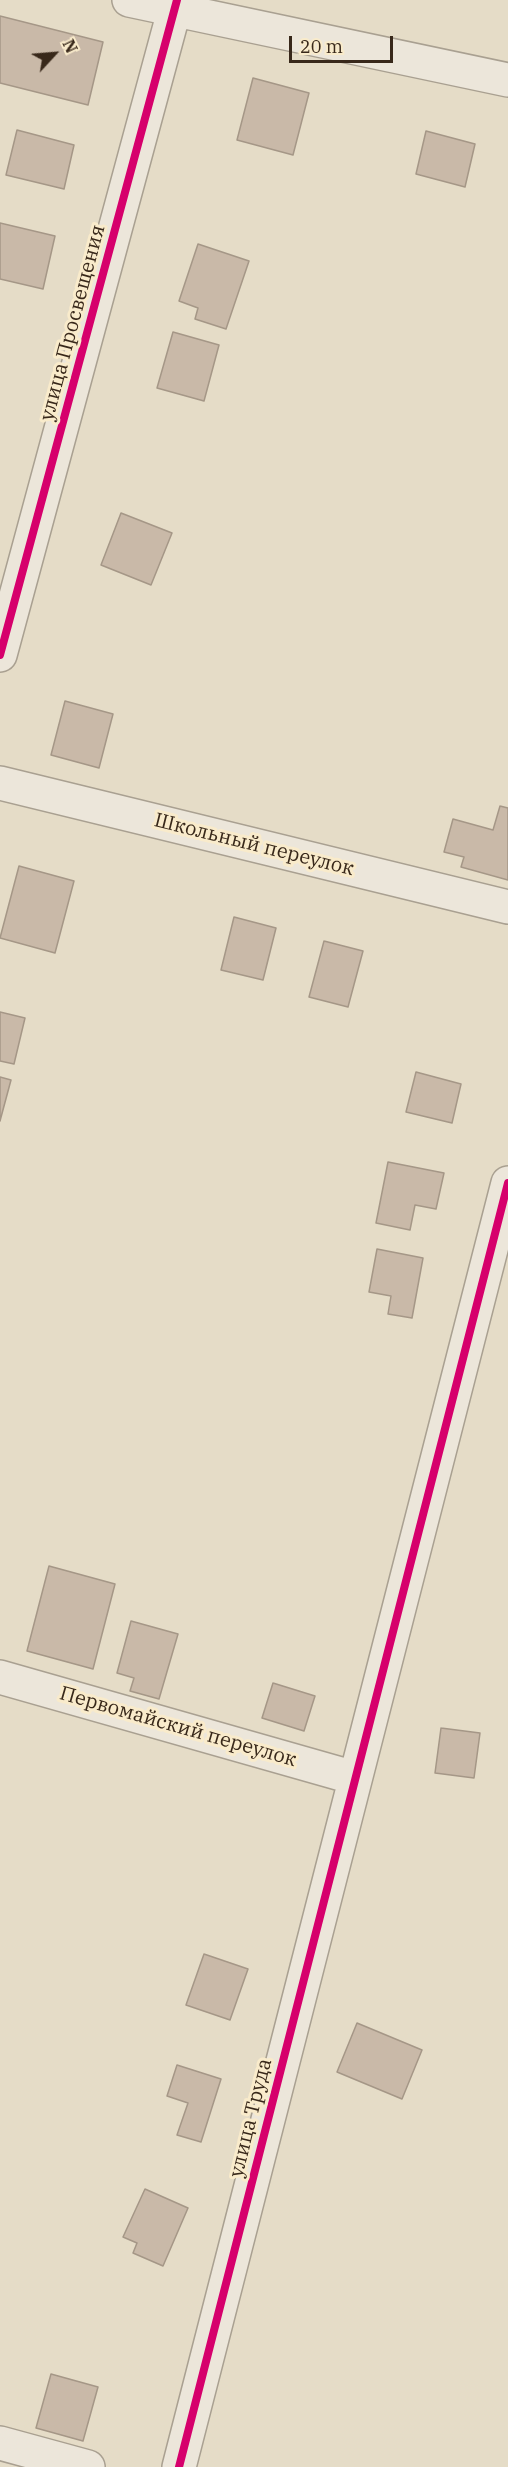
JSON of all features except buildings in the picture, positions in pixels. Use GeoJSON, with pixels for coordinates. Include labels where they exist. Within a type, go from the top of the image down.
{"type":"FeatureCollection","features":[{"type":"Feature","properties":{"kind":"street"},"geometry":{"type":"LineString","coordinates":[[129,0],[176,5],[508,80]]}},
{"type":"Feature","properties":{"kind":"street","name":"улица Просвещения"},"geometry":{"type":"LineString","coordinates":[[0,655],[176,5]]}},
{"type":"Feature","properties":{"kind":"street","name":"Школьный переулок"},"geometry":{"type":"LineString","coordinates":[[0,783],[508,907]]}},
{"type":"Feature","properties":{"kind":"street","name":"улица Труда"},"geometry":{"type":"LineString","coordinates":[[179,2467],[508,1183]]}},
{"type":"Feature","properties":{"kind":"street","name":"Первомайский переулок"},"geometry":{"type":"LineString","coordinates":[[0,1677],[355,1778]]}},
{"type":"Feature","properties":{"kind":"street"},"geometry":{"type":"LineString","coordinates":[[0,2443],[88,2467]]}},
{"type":"Feature","properties":{"kind":"cycle path"},"geometry":{"type":"LineString","coordinates":[[0,655],[177,0]]}},
{"type":"Feature","properties":{"kind":"cycle path"},"geometry":{"type":"LineString","coordinates":[[179,2467],[508,1183]]}}]}
